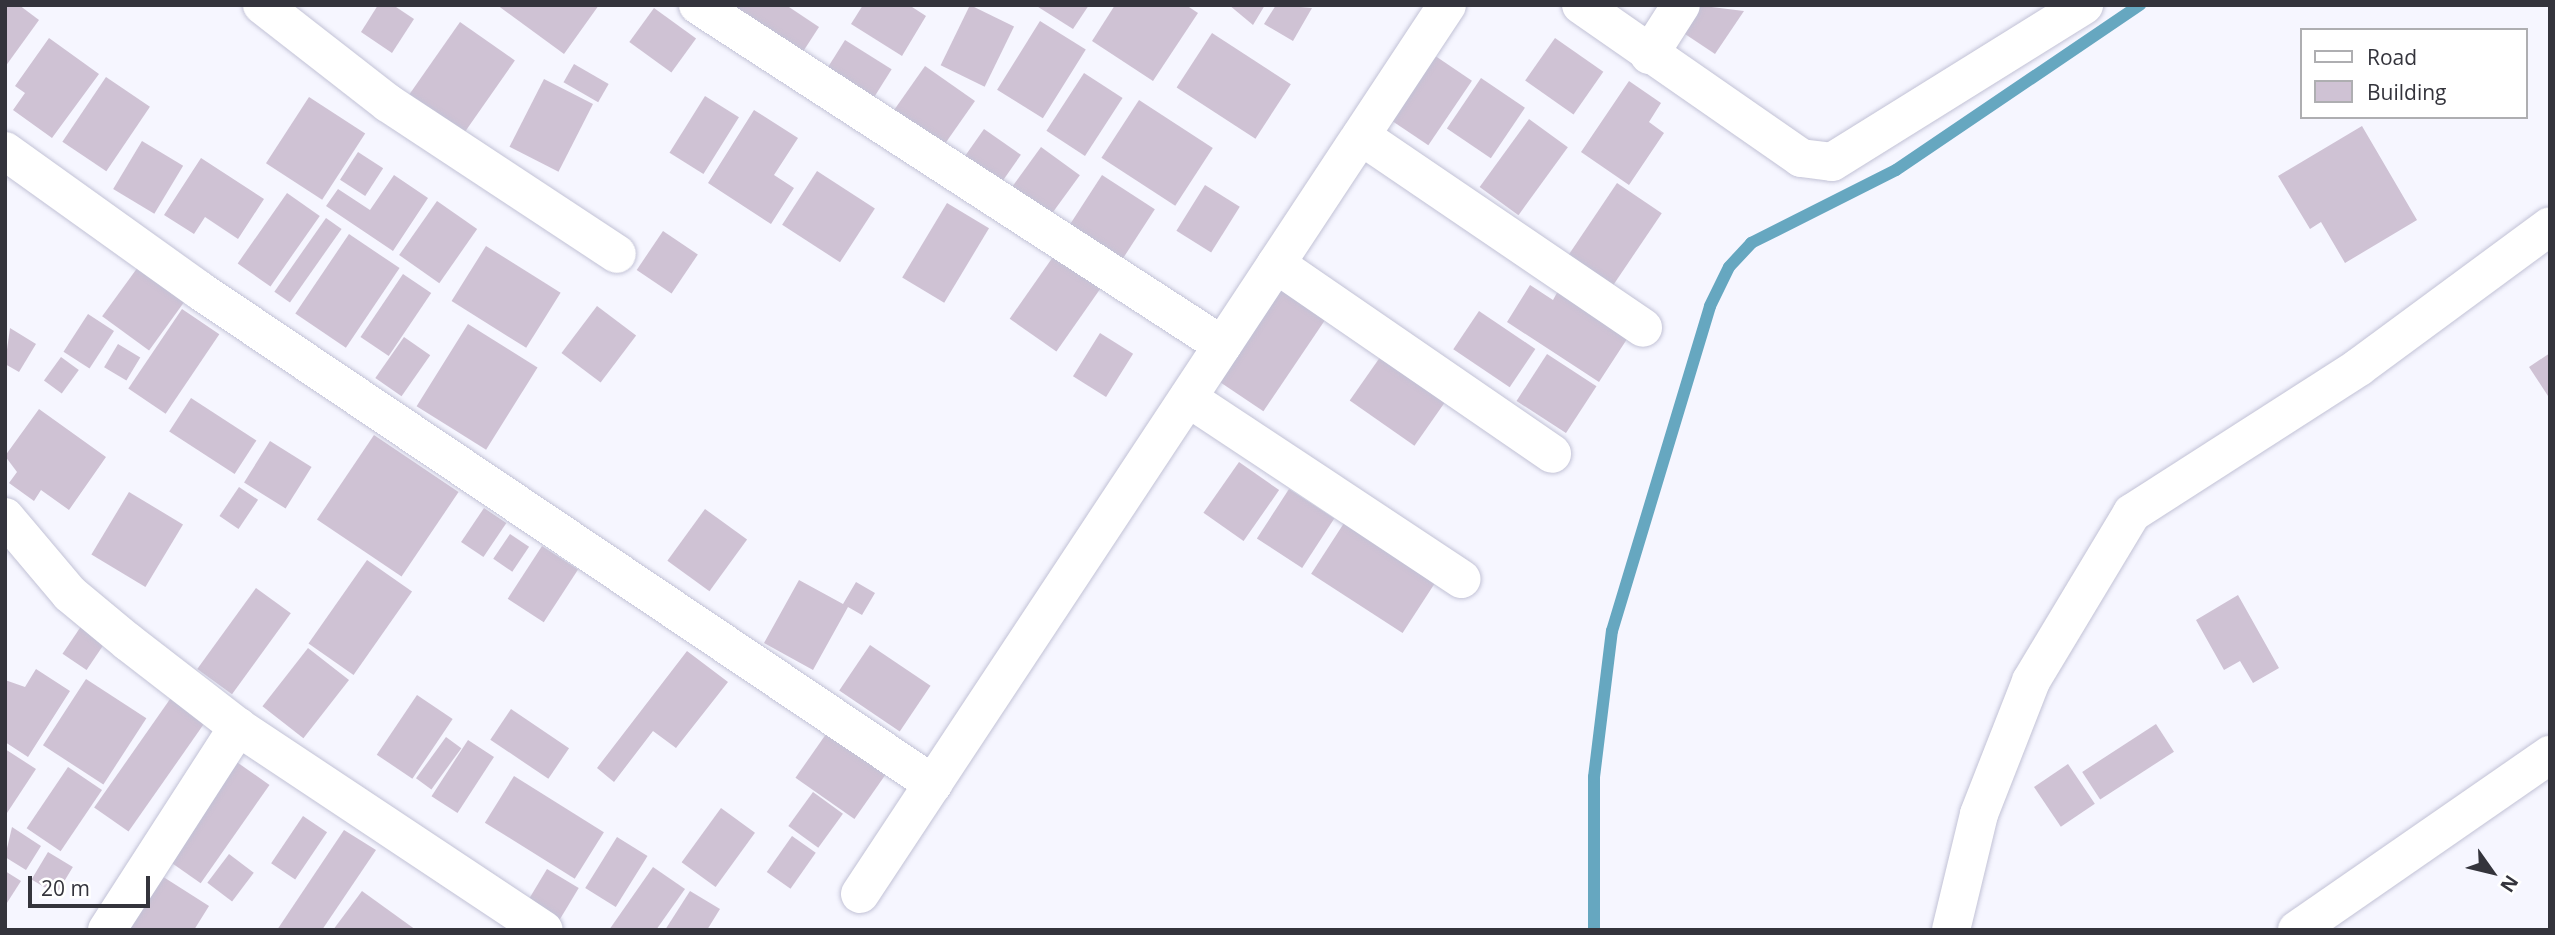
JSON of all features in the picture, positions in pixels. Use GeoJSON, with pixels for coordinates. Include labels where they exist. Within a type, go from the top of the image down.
{"type":"FeatureCollection","features":[{"type":"Feature","properties":{"kind":"street"},"geometry":{"type":"LineString","coordinates":[[698,5],[1222,345]]}},
{"type":"Feature","properties":{"kind":"street"},"geometry":{"type":"LineString","coordinates":[[860,894],[1447,5]]}},
{"type":"Feature","properties":{"kind":"street"},"geometry":{"type":"LineString","coordinates":[[1581,5],[1648,55],[1801,158],[1832,162],[2084,5]]}},
{"type":"Feature","properties":{"kind":"street"},"geometry":{"type":"LineString","coordinates":[[1648,55],[1681,5]]}},
{"type":"Feature","properties":{"kind":"street"},"geometry":{"type":"LineString","coordinates":[[285,10],[388,103],[617,254]]}},
{"type":"Feature","properties":{"kind":"street"},"geometry":{"type":"LineString","coordinates":[[1361,136],[1643,328]]}},
{"type":"Feature","properties":{"kind":"street"},"geometry":{"type":"LineString","coordinates":[[5,152],[199,290],[933,784]]}},
{"type":"Feature","properties":{"kind":"street"},"geometry":{"type":"LineString","coordinates":[[1951,930],[1979,814],[2031,681],[2132,513],[2359,367],[2550,226]]}},
{"type":"Feature","properties":{"kind":"street"},"geometry":{"type":"LineString","coordinates":[[1276,264],[1552,454]]}},
{"type":"Feature","properties":{"kind":"street"},"geometry":{"type":"LineString","coordinates":[[1188,398],[1461,579]]}},
{"type":"Feature","properties":{"kind":"street"},"geometry":{"type":"LineString","coordinates":[[5,517],[70,594],[238,726],[544,930]]}},
{"type":"Feature","properties":{"kind":"street"},"geometry":{"type":"LineString","coordinates":[[107,930],[238,726]]}},
{"type":"Feature","properties":{"kind":"street"},"geometry":{"type":"LineString","coordinates":[[2297,930],[2550,755]]}},
{"type":"Feature","properties":{"kind":"building"},"geometry":{"type":"Polygon","coordinates":[[[5,5],[19,5],[39,20],[5,67],[5,5]]]}},
{"type":"Feature","properties":{"kind":"building"},"geometry":{"type":"Polygon","coordinates":[[[378,5],[393,5],[414,19],[392,53],[361,32],[378,5]]]}},
{"type":"Feature","properties":{"kind":"building"},"geometry":{"type":"Polygon","coordinates":[[[497,5],[599,5],[564,54],[497,5]]]}},
{"type":"Feature","properties":{"kind":"building"},"geometry":{"type":"Polygon","coordinates":[[[719,5],[786,5],[819,27],[795,64],[719,5]]]}},
{"type":"Feature","properties":{"kind":"building"},"geometry":{"type":"Polygon","coordinates":[[[863,5],[909,5],[926,16],[902,56],[851,24],[863,5]]]}},
{"type":"Feature","properties":{"kind":"building"},"geometry":{"type":"Polygon","coordinates":[[[970,5],[1014,26],[985,87],[941,65],[970,5]]]}},
{"type":"Feature","properties":{"kind":"building"},"geometry":{"type":"Polygon","coordinates":[[[1035,5],[1089,5],[1073,29],[1035,5]]]}},
{"type":"Feature","properties":{"kind":"building"},"geometry":{"type":"Polygon","coordinates":[[[1115,5],[1186,5],[1198,13],[1153,81],[1092,41],[1115,5]]]}},
{"type":"Feature","properties":{"kind":"building"},"geometry":{"type":"Polygon","coordinates":[[[1229,5],[1265,5],[1253,25],[1229,5]]]}},
{"type":"Feature","properties":{"kind":"building"},"geometry":{"type":"Polygon","coordinates":[[[1276,5],[1312,8],[1293,41],[1264,24],[1276,5]]]}},
{"type":"Feature","properties":{"kind":"building"},"geometry":{"type":"Polygon","coordinates":[[[1695,5],[1744,11],[1715,54],[1679,30],[1695,5]]]}},
{"type":"Feature","properties":{"kind":"building"},"geometry":{"type":"Polygon","coordinates":[[[654,8],[696,39],[671,73],[629,42],[654,8]]]}},
{"type":"Feature","properties":{"kind":"building"},"geometry":{"type":"Polygon","coordinates":[[[1040,21],[1086,50],[1043,118],[997,90],[1040,21]]]}},
{"type":"Feature","properties":{"kind":"building"},"geometry":{"type":"Polygon","coordinates":[[[460,22],[515,60],[459,140],[404,101],[460,22]]]}},
{"type":"Feature","properties":{"kind":"building"},"geometry":{"type":"Polygon","coordinates":[[[1212,33],[1291,84],[1255,139],[1177,88],[1212,33]]]}},
{"type":"Feature","properties":{"kind":"building"},"geometry":{"type":"Polygon","coordinates":[[[49,38],[99,74],[52,138],[13,110],[25,93],[15,86],[49,38]]]}},
{"type":"Feature","properties":{"kind":"building"},"geometry":{"type":"Polygon","coordinates":[[[1555,38],[1603,72],[1574,114],[1525,81],[1555,38]]]}},
{"type":"Feature","properties":{"kind":"building"},"geometry":{"type":"Polygon","coordinates":[[[845,40],[892,69],[867,109],[820,80],[845,40]]]}},
{"type":"Feature","properties":{"kind":"building"},"geometry":{"type":"Polygon","coordinates":[[[1428,51],[1472,81],[1428,145],[1384,116],[1428,51]]]}},
{"type":"Feature","properties":{"kind":"building"},"geometry":{"type":"Polygon","coordinates":[[[574,64],[609,84],[598,102],[564,82],[574,64]]]}},
{"type":"Feature","properties":{"kind":"building"},"geometry":{"type":"Polygon","coordinates":[[[925,66],[975,101],[939,153],[889,118],[925,66]]]}},
{"type":"Feature","properties":{"kind":"building"},"geometry":{"type":"Polygon","coordinates":[[[1084,73],[1123,98],[1085,156],[1046,131],[1084,73]]]}},
{"type":"Feature","properties":{"kind":"building"},"geometry":{"type":"Polygon","coordinates":[[[106,77],[150,107],[106,171],[62,142],[106,77]]]}},
{"type":"Feature","properties":{"kind":"building"},"geometry":{"type":"Polygon","coordinates":[[[1481,78],[1525,108],[1491,158],[1447,129],[1481,78]]]}},
{"type":"Feature","properties":{"kind":"building"},"geometry":{"type":"Polygon","coordinates":[[[544,79],[593,104],[559,172],[509,147],[544,79]]]}},
{"type":"Feature","properties":{"kind":"building"},"geometry":{"type":"Polygon","coordinates":[[[1629,81],[1661,103],[1649,122],[1664,133],[1629,185],[1581,152],[1629,81]]]}},
{"type":"Feature","properties":{"kind":"building"},"geometry":{"type":"Polygon","coordinates":[[[705,96],[739,117],[703,174],[669,153],[705,96]]]}},
{"type":"Feature","properties":{"kind":"building"},"geometry":{"type":"Polygon","coordinates":[[[309,97],[365,133],[322,200],[266,163],[309,97]]]}},
{"type":"Feature","properties":{"kind":"building"},"geometry":{"type":"Polygon","coordinates":[[[1139,100],[1213,148],[1175,206],[1101,158],[1139,100]]]}},
{"type":"Feature","properties":{"kind":"building"},"geometry":{"type":"Polygon","coordinates":[[[754,110],[798,138],[774,175],[794,188],[771,224],[708,183],[754,110]]]}},
{"type":"Feature","properties":{"kind":"building"},"geometry":{"type":"Polygon","coordinates":[[[1529,119],[1568,147],[1518,215],[1480,187],[1529,119]]]}},
{"type":"Feature","properties":{"kind":"building"},"geometry":{"type":"Polygon","coordinates":[[[2362,126],[2417,220],[2345,263],[2321,222],[2310,229],[2278,176],[2362,126]]]}},
{"type":"Feature","properties":{"kind":"building"},"geometry":{"type":"Polygon","coordinates":[[[984,129],[1021,155],[995,192],[958,166],[984,129]]]}},
{"type":"Feature","properties":{"kind":"building"},"geometry":{"type":"Polygon","coordinates":[[[142,141],[183,166],[154,214],[113,189],[142,141]]]}},
{"type":"Feature","properties":{"kind":"building"},"geometry":{"type":"Polygon","coordinates":[[[1041,147],[1080,175],[1043,225],[1005,197],[1041,147]]]}},
{"type":"Feature","properties":{"kind":"building"},"geometry":{"type":"Polygon","coordinates":[[[358,152],[383,168],[365,196],[340,180],[358,152]]]}},
{"type":"Feature","properties":{"kind":"building"},"geometry":{"type":"Polygon","coordinates":[[[201,158],[264,199],[238,239],[205,217],[194,234],[164,215],[201,158]]]}},
{"type":"Feature","properties":{"kind":"building"},"geometry":{"type":"Polygon","coordinates":[[[817,171],[875,209],[840,262],[782,225],[817,171]]]}},
{"type":"Feature","properties":{"kind":"building"},"geometry":{"type":"Polygon","coordinates":[[[394,175],[428,198],[393,251],[326,206],[338,189],[370,210],[394,175]]]}},
{"type":"Feature","properties":{"kind":"building"},"geometry":{"type":"Polygon","coordinates":[[[1102,175],[1155,209],[1116,270],[1063,235],[1102,175]]]}},
{"type":"Feature","properties":{"kind":"building"},"geometry":{"type":"Polygon","coordinates":[[[1617,183],[1662,213],[1613,285],[1568,255],[1617,183]]]}},
{"type":"Feature","properties":{"kind":"building"},"geometry":{"type":"Polygon","coordinates":[[[1205,185],[1240,207],[1211,253],[1176,231],[1205,185]]]}},
{"type":"Feature","properties":{"kind":"building"},"geometry":{"type":"Polygon","coordinates":[[[287,193],[320,216],[270,286],[238,263],[287,193]]]}},
{"type":"Feature","properties":{"kind":"building"},"geometry":{"type":"Polygon","coordinates":[[[437,201],[477,229],[439,283],[399,255],[437,201]]]}},
{"type":"Feature","properties":{"kind":"building"},"geometry":{"type":"Polygon","coordinates":[[[947,203],[989,228],[944,303],[902,278],[947,203]]]}},
{"type":"Feature","properties":{"kind":"building"},"geometry":{"type":"Polygon","coordinates":[[[326,218],[342,229],[290,303],[274,292],[326,218]]]}},
{"type":"Feature","properties":{"kind":"building"},"geometry":{"type":"Polygon","coordinates":[[[663,231],[698,254],[672,293],[637,270],[663,231]]]}},
{"type":"Feature","properties":{"kind":"building"},"geometry":{"type":"Polygon","coordinates":[[[349,234],[400,268],[346,348],[295,314],[349,234]]]}},
{"type":"Feature","properties":{"kind":"building"},"geometry":{"type":"Polygon","coordinates":[[[486,246],[561,293],[526,348],[452,301],[486,246]]]}},
{"type":"Feature","properties":{"kind":"building"},"geometry":{"type":"Polygon","coordinates":[[[1055,254],[1102,287],[1056,351],[1010,319],[1055,254]]]}},
{"type":"Feature","properties":{"kind":"building"},"geometry":{"type":"Polygon","coordinates":[[[138,267],[185,301],[149,350],[102,316],[138,267]]]}},
{"type":"Feature","properties":{"kind":"building"},"geometry":{"type":"Polygon","coordinates":[[[403,274],[431,293],[389,356],[361,337],[403,274]]]}},
{"type":"Feature","properties":{"kind":"building"},"geometry":{"type":"Polygon","coordinates":[[[1286,283],[1330,313],[1263,411],[1219,382],[1286,283]]]}},
{"type":"Feature","properties":{"kind":"building"},"geometry":{"type":"Polygon","coordinates":[[[1530,285],[1553,300],[1558,291],[1629,336],[1599,382],[1507,322],[1530,285]]]}},
{"type":"Feature","properties":{"kind":"building"},"geometry":{"type":"Polygon","coordinates":[[[597,306],[636,335],[601,383],[561,353],[597,306]]]}},
{"type":"Feature","properties":{"kind":"building"},"geometry":{"type":"Polygon","coordinates":[[[182,309],[219,334],[166,414],[128,389],[182,309]]]}},
{"type":"Feature","properties":{"kind":"building"},"geometry":{"type":"Polygon","coordinates":[[[1479,311],[1535,349],[1510,387],[1453,349],[1479,311]]]}},
{"type":"Feature","properties":{"kind":"building"},"geometry":{"type":"Polygon","coordinates":[[[88,314],[114,331],[89,369],[63,352],[88,314]]]}},
{"type":"Feature","properties":{"kind":"building"},"geometry":{"type":"Polygon","coordinates":[[[468,324],[538,367],[486,450],[417,406],[468,324]]]}},
{"type":"Feature","properties":{"kind":"building"},"geometry":{"type":"Polygon","coordinates":[[[10,328],[36,344],[19,372],[5,364],[10,328]]]}},
{"type":"Feature","properties":{"kind":"building"},"geometry":{"type":"Polygon","coordinates":[[[1100,333],[1133,354],[1106,397],[1073,376],[1100,333]]]}},
{"type":"Feature","properties":{"kind":"building"},"geometry":{"type":"Polygon","coordinates":[[[404,337],[430,355],[402,396],[375,378],[404,337]]]}},
{"type":"Feature","properties":{"kind":"building"},"geometry":{"type":"Polygon","coordinates":[[[118,344],[140,357],[126,381],[104,367],[118,344]]]}},
{"type":"Feature","properties":{"kind":"building"},"geometry":{"type":"Polygon","coordinates":[[[1383,353],[1448,398],[1414,446],[1350,401],[1383,353]]]}},
{"type":"Feature","properties":{"kind":"building"},"geometry":{"type":"Polygon","coordinates":[[[2550,353],[2550,399],[2529,367],[2550,353]]]}},
{"type":"Feature","properties":{"kind":"building"},"geometry":{"type":"Polygon","coordinates":[[[1547,354],[1596,386],[1566,433],[1517,401],[1547,354]]]}},
{"type":"Feature","properties":{"kind":"building"},"geometry":{"type":"Polygon","coordinates":[[[61,357],[79,370],[62,393],[44,380],[61,357]]]}},
{"type":"Feature","properties":{"kind":"building"},"geometry":{"type":"Polygon","coordinates":[[[191,398],[256,440],[235,474],[169,432],[191,398]]]}},
{"type":"Feature","properties":{"kind":"building"},"geometry":{"type":"Polygon","coordinates":[[[39,409],[106,457],[69,510],[41,490],[34,501],[9,483],[17,472],[5,456],[39,409]]]}},
{"type":"Feature","properties":{"kind":"building"},"geometry":{"type":"Polygon","coordinates":[[[374,435],[459,492],[402,577],[317,520],[374,435]]]}},
{"type":"Feature","properties":{"kind":"building"},"geometry":{"type":"Polygon","coordinates":[[[270,441],[312,467],[286,509],[244,483],[270,441]]]}},
{"type":"Feature","properties":{"kind":"building"},"geometry":{"type":"Polygon","coordinates":[[[1239,462],[1279,490],[1244,541],[1203,513],[1239,462]]]}},
{"type":"Feature","properties":{"kind":"building"},"geometry":{"type":"Polygon","coordinates":[[[239,487],[258,500],[238,529],[219,516],[239,487]]]}},
{"type":"Feature","properties":{"kind":"building"},"geometry":{"type":"Polygon","coordinates":[[[1289,489],[1334,518],[1302,568],[1257,538],[1289,489]]]}},
{"type":"Feature","properties":{"kind":"building"},"geometry":{"type":"Polygon","coordinates":[[[129,492],[183,524],[145,587],[91,555],[129,492]]]}},
{"type":"Feature","properties":{"kind":"building"},"geometry":{"type":"Polygon","coordinates":[[[484,508],[506,523],[483,557],[461,542],[484,508]]]}},
{"type":"Feature","properties":{"kind":"building"},"geometry":{"type":"Polygon","coordinates":[[[705,509],[747,540],[709,591],[667,561],[705,509]]]}},
{"type":"Feature","properties":{"kind":"building"},"geometry":{"type":"Polygon","coordinates":[[[1346,520],[1437,579],[1403,633],[1311,574],[1346,520]]]}},
{"type":"Feature","properties":{"kind":"building"},"geometry":{"type":"Polygon","coordinates":[[[510,534],[529,547],[512,572],[493,559],[510,534]]]}},
{"type":"Feature","properties":{"kind":"building"},"geometry":{"type":"Polygon","coordinates":[[[542,546],[578,569],[544,622],[508,599],[542,546]]]}},
{"type":"Feature","properties":{"kind":"building"},"geometry":{"type":"Polygon","coordinates":[[[367,560],[412,592],[354,675],[308,644],[367,560]]]}},
{"type":"Feature","properties":{"kind":"building"},"geometry":{"type":"Polygon","coordinates":[[[799,580],[843,604],[856,582],[875,593],[862,615],[848,607],[813,670],[764,643],[799,580]]]}},
{"type":"Feature","properties":{"kind":"building"},"geometry":{"type":"Polygon","coordinates":[[[256,588],[291,613],[232,694],[197,669],[256,588]]]}},
{"type":"Feature","properties":{"kind":"building"},"geometry":{"type":"Polygon","coordinates":[[[2238,595],[2279,668],[2253,683],[2240,661],[2224,670],[2196,620],[2238,595]]]}},
{"type":"Feature","properties":{"kind":"building"},"geometry":{"type":"Polygon","coordinates":[[[86,619],[110,635],[87,670],[63,654],[86,619]]]}},
{"type":"Feature","properties":{"kind":"building"},"geometry":{"type":"Polygon","coordinates":[[[870,645],[931,686],[900,731],[839,691],[870,645]]]}},
{"type":"Feature","properties":{"kind":"building"},"geometry":{"type":"Polygon","coordinates":[[[308,648],[349,680],[303,738],[262,706],[308,648]]]}},
{"type":"Feature","properties":{"kind":"building"},"geometry":{"type":"Polygon","coordinates":[[[687,651],[728,682],[676,748],[653,731],[614,782],[597,768],[687,651]]]}},
{"type":"Feature","properties":{"kind":"building"},"geometry":{"type":"Polygon","coordinates":[[[36,669],[70,691],[28,757],[5,742],[5,680],[25,687],[36,669]]]}},
{"type":"Feature","properties":{"kind":"building"},"geometry":{"type":"Polygon","coordinates":[[[86,679],[146,718],[103,784],[43,745],[86,679]]]}},
{"type":"Feature","properties":{"kind":"building"},"geometry":{"type":"Polygon","coordinates":[[[175,692],[209,716],[129,832],[94,808],[175,692]]]}},
{"type":"Feature","properties":{"kind":"building"},"geometry":{"type":"Polygon","coordinates":[[[417,695],[453,719],[412,779],[377,755],[417,695]]]}},
{"type":"Feature","properties":{"kind":"building"},"geometry":{"type":"Polygon","coordinates":[[[511,709],[569,748],[548,779],[490,740],[511,709]]]}},
{"type":"Feature","properties":{"kind":"building"},"geometry":{"type":"Polygon","coordinates":[[[2156,724],[2174,752],[2100,800],[2082,772],[2156,724]]]}},
{"type":"Feature","properties":{"kind":"building"},"geometry":{"type":"Polygon","coordinates":[[[831,727],[890,768],[854,819],[795,778],[831,727]]]}},
{"type":"Feature","properties":{"kind":"building"},"geometry":{"type":"Polygon","coordinates":[[[446,737],[461,748],[431,789],[416,778],[446,737]]]}},
{"type":"Feature","properties":{"kind":"building"},"geometry":{"type":"Polygon","coordinates":[[[468,740],[494,757],[458,813],[432,796],[468,740]]]}},
{"type":"Feature","properties":{"kind":"building"},"geometry":{"type":"Polygon","coordinates":[[[5,749],[36,769],[5,816],[5,749]]]}},
{"type":"Feature","properties":{"kind":"building"},"geometry":{"type":"Polygon","coordinates":[[[231,758],[270,785],[201,883],[162,856],[231,758]]]}},
{"type":"Feature","properties":{"kind":"building"},"geometry":{"type":"Polygon","coordinates":[[[2068,764],[2095,804],[2061,827],[2034,787],[2068,764]]]}},
{"type":"Feature","properties":{"kind":"building"},"geometry":{"type":"Polygon","coordinates":[[[68,767],[102,790],[61,851],[27,828],[68,767]]]}},
{"type":"Feature","properties":{"kind":"building"},"geometry":{"type":"Polygon","coordinates":[[[514,776],[604,832],[575,879],[485,823],[514,776]]]}},
{"type":"Feature","properties":{"kind":"building"},"geometry":{"type":"Polygon","coordinates":[[[813,792],[843,814],[818,848],[788,826],[813,792]]]}},
{"type":"Feature","properties":{"kind":"building"},"geometry":{"type":"Polygon","coordinates":[[[721,808],[755,833],[716,887],[682,862],[721,808]]]}},
{"type":"Feature","properties":{"kind":"building"},"geometry":{"type":"Polygon","coordinates":[[[303,816],[327,832],[295,879],[271,863],[303,816]]]}},
{"type":"Feature","properties":{"kind":"building"},"geometry":{"type":"Polygon","coordinates":[[[12,827],[41,846],[26,870],[5,857],[12,827]]]}},
{"type":"Feature","properties":{"kind":"building"},"geometry":{"type":"Polygon","coordinates":[[[344,830],[376,850],[322,930],[277,930],[344,830]]]}},
{"type":"Feature","properties":{"kind":"building"},"geometry":{"type":"Polygon","coordinates":[[[792,836],[816,853],[791,889],[767,872],[792,836]]]}},
{"type":"Feature","properties":{"kind":"building"},"geometry":{"type":"Polygon","coordinates":[[[617,837],[648,856],[616,907],[585,888],[617,837]]]}},
{"type":"Feature","properties":{"kind":"building"},"geometry":{"type":"Polygon","coordinates":[[[48,852],[73,867],[56,894],[32,879],[48,852]]]}},
{"type":"Feature","properties":{"kind":"building"},"geometry":{"type":"Polygon","coordinates":[[[229,854],[254,873],[232,901],[207,883],[229,854]]]}},
{"type":"Feature","properties":{"kind":"building"},"geometry":{"type":"Polygon","coordinates":[[[653,867],[685,889],[656,930],[609,930],[653,867]]]}},
{"type":"Feature","properties":{"kind":"building"},"geometry":{"type":"Polygon","coordinates":[[[547,869],[579,888],[558,922],[526,903],[547,869]]]}},
{"type":"Feature","properties":{"kind":"building"},"geometry":{"type":"Polygon","coordinates":[[[5,871],[21,881],[5,906],[5,871]]]}},
{"type":"Feature","properties":{"kind":"building"},"geometry":{"type":"Polygon","coordinates":[[[154,871],[209,906],[194,930],[117,930],[154,871]]]}},
{"type":"Feature","properties":{"kind":"building"},"geometry":{"type":"Polygon","coordinates":[[[362,891],[416,930],[333,930],[362,891]]]}},
{"type":"Feature","properties":{"kind":"building"},"geometry":{"type":"Polygon","coordinates":[[[690,891],[720,909],[707,930],[665,930],[690,891]]]}},
{"type":"Feature","properties":{"kind":"waterway"},"geometry":{"type":"LineString","coordinates":[[1594,930],[1594,777],[1612,631],[1710,306],[1729,267],[1751,243],[1896,170],[2140,5]]}}]}
